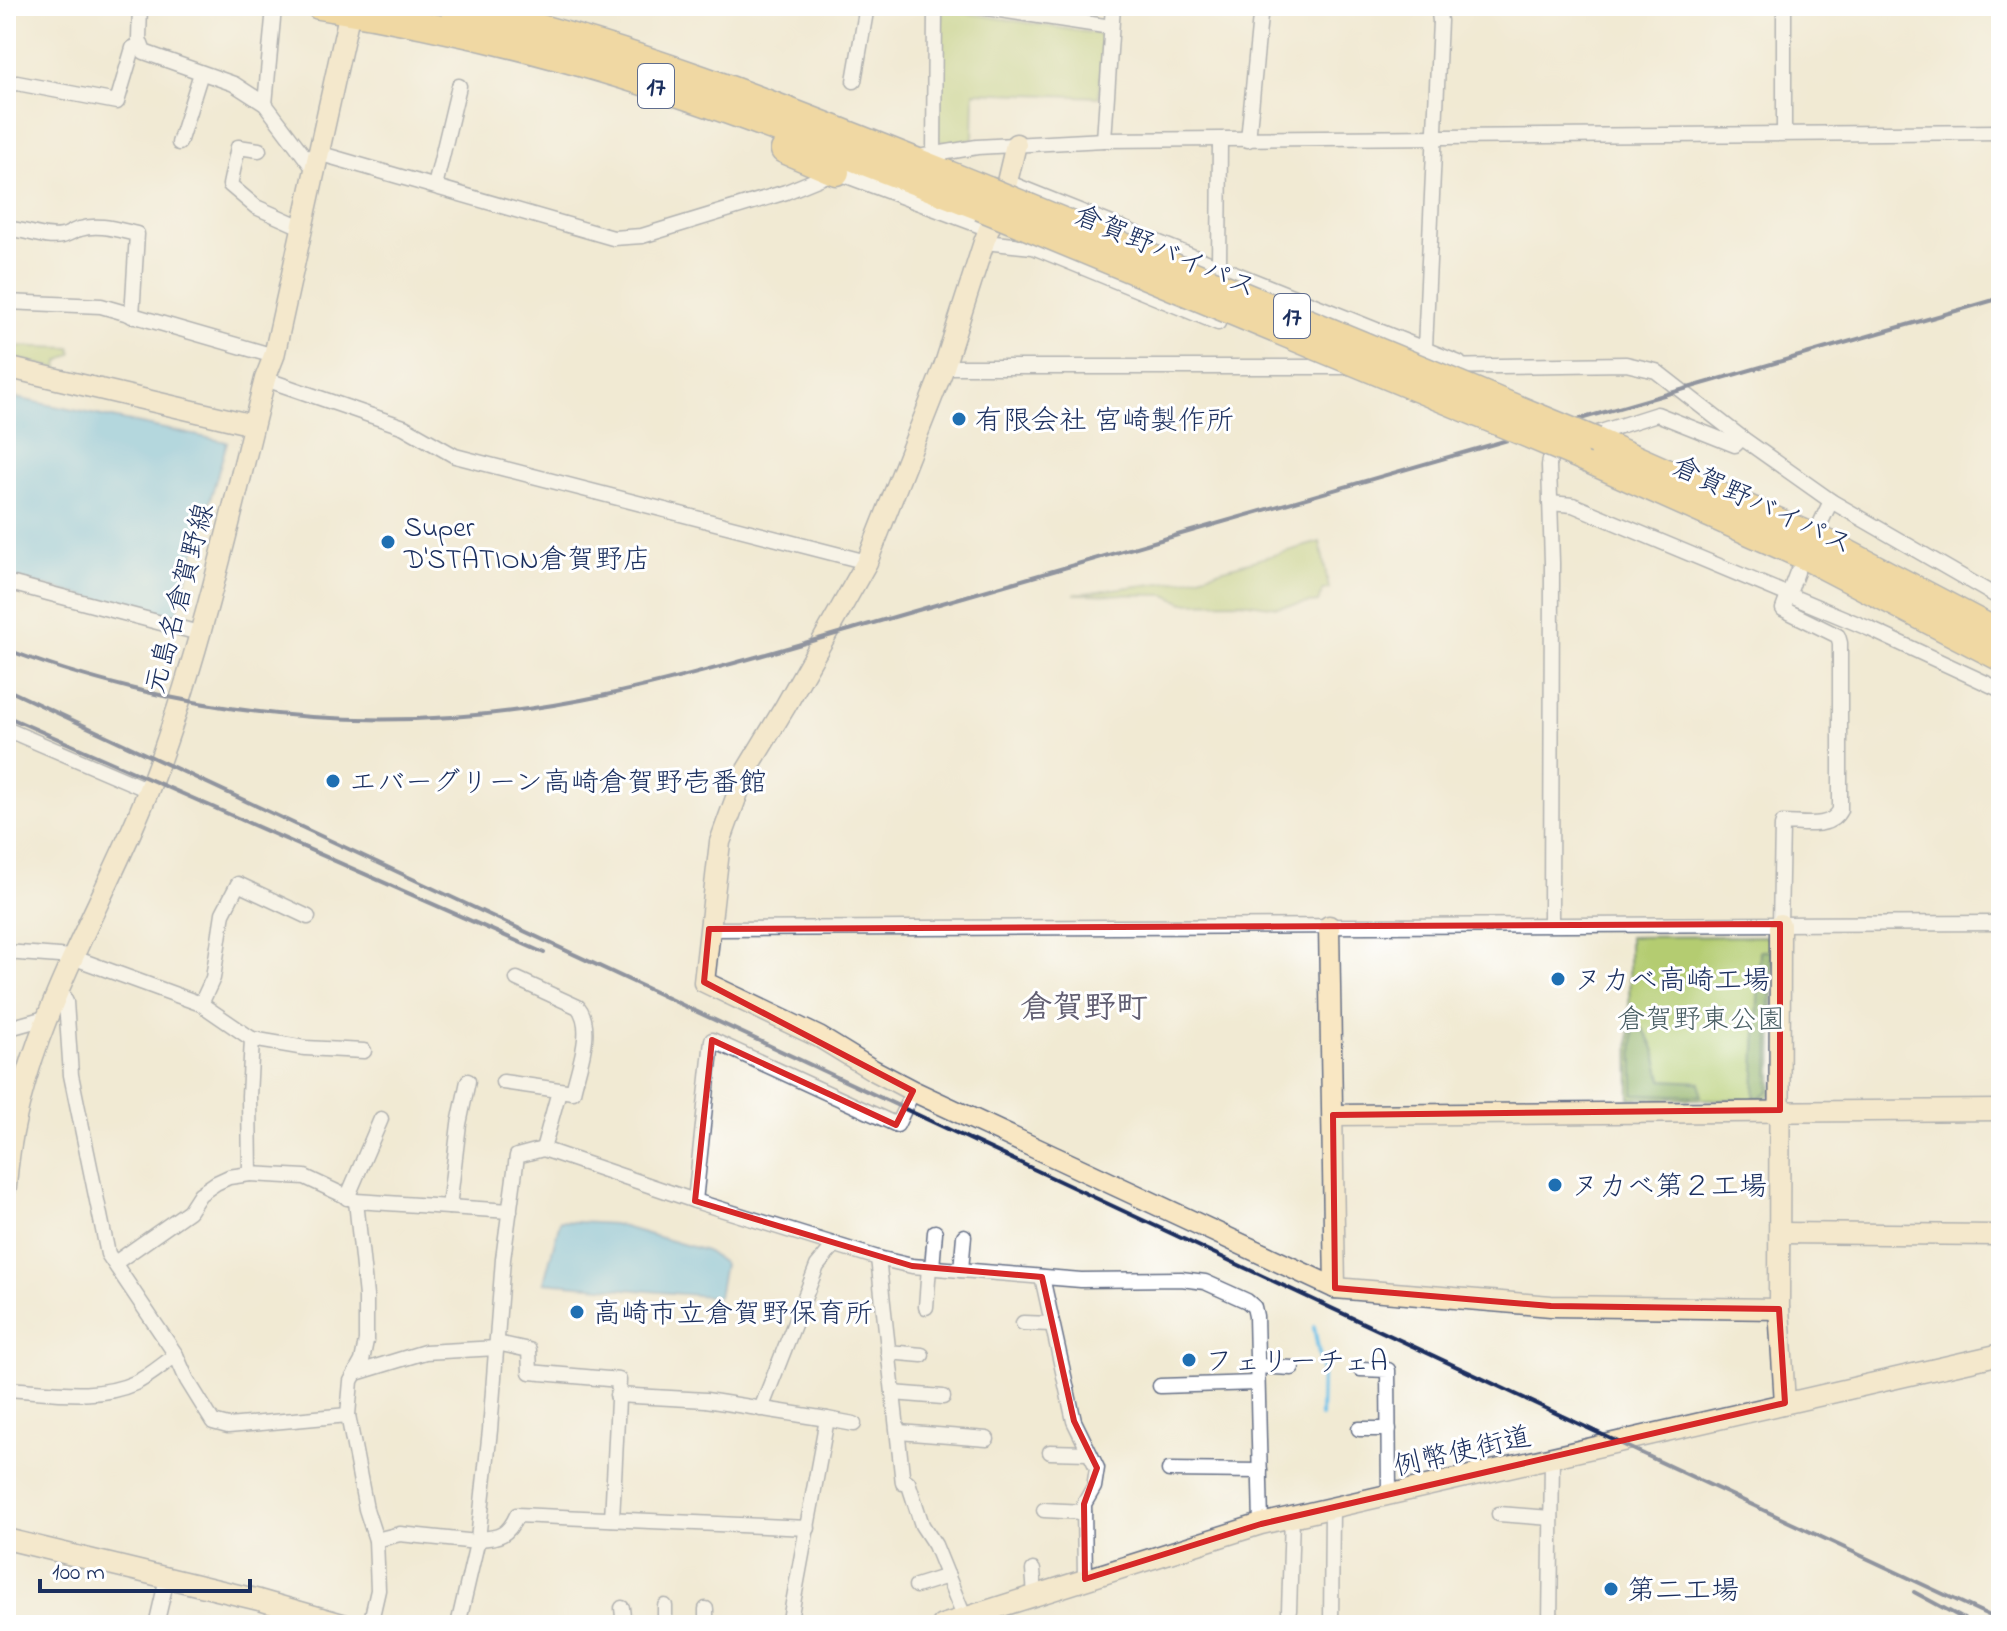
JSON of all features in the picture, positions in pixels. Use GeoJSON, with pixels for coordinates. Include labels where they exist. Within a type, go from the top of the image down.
{"type":"FeatureCollection","features":[{"type":"Feature","properties":{"kind":"highway","name":"倉賀野バイパス"},"geometry":{"type":"LineString","coordinates":[[319,6],[351,9],[730,88],[990,210],[1834,546],[2001,634]]}},
{"type":"Feature","properties":{"kind":"highway","name":"倉賀野バイパス"},"geometry":{"type":"LineString","coordinates":[[451,6],[512,19],[639,68]]}},
{"type":"Feature","properties":{"kind":"highway"},"geometry":{"type":"LineString","coordinates":[[841,170],[651,100],[639,68],[679,53],[822,107],[929,156]]}},
{"type":"Feature","properties":{"kind":"highway","name":"倉賀野バイパス"},"geometry":{"type":"LineString","coordinates":[[1586,448],[2001,658]]}},
{"type":"Feature","properties":{"kind":"street"},"geometry":{"type":"LineString","coordinates":[[140,6],[140,46],[144,52],[234,84],[265,104],[316,161],[435,186],[580,224],[613,238],[642,236],[786,192],[841,170],[1219,268],[1467,367]]}},
{"type":"Feature","properties":{"kind":"street"},"geometry":{"type":"LineString","coordinates":[[854,81],[867,6]]}},
{"type":"Feature","properties":{"kind":"street"},"geometry":{"type":"LineString","coordinates":[[935,6],[929,156],[977,147],[1104,140],[2001,132]]}},
{"type":"Feature","properties":{"kind":"street"},"geometry":{"type":"LineString","coordinates":[[974,6],[1111,27]]}},
{"type":"Feature","properties":{"kind":"street"},"geometry":{"type":"LineString","coordinates":[[1104,140],[1113,6]]}},
{"type":"Feature","properties":{"kind":"street"},"geometry":{"type":"LineString","coordinates":[[1248,140],[1261,6]]}},
{"type":"Feature","properties":{"kind":"street"},"geometry":{"type":"LineString","coordinates":[[1425,348],[1436,139],[1438,6]]}},
{"type":"Feature","properties":{"kind":"street"},"geometry":{"type":"LineString","coordinates":[[1784,6],[1784,132]]}},
{"type":"Feature","properties":{"kind":"street"},"geometry":{"type":"LineString","coordinates":[[265,104],[274,8]]}},
{"type":"Feature","properties":{"kind":"street","name":"元島名倉賀野線"},"geometry":{"type":"LineString","coordinates":[[6,1186],[13,1102],[58,987],[166,746],[199,633],[265,379],[274,356],[351,9]]}},
{"type":"Feature","properties":{"kind":"street"},"geometry":{"type":"LineString","coordinates":[[6,85],[17,83],[117,102],[133,48],[140,46]]}},
{"type":"Feature","properties":{"kind":"street"},"geometry":{"type":"LineString","coordinates":[[179,143],[201,73]]}},
{"type":"Feature","properties":{"kind":"street"},"geometry":{"type":"LineString","coordinates":[[435,186],[459,86]]}},
{"type":"Feature","properties":{"kind":"street"},"geometry":{"type":"LineString","coordinates":[[1219,268],[1220,140]]}},
{"type":"Feature","properties":{"kind":"street"},"geometry":{"type":"LineString","coordinates":[[1016,144],[990,210],[944,367],[867,562],[745,773],[720,842],[704,982],[819,1037],[913,1091],[1335,1288],[1551,1306],[1779,1309]]}},
{"type":"Feature","properties":{"kind":"street"},"geometry":{"type":"LineString","coordinates":[[259,150],[238,147],[230,185],[256,207],[301,227]]}},
{"type":"Feature","properties":{"kind":"street"},"geometry":{"type":"LineString","coordinates":[[990,210],[1033,247],[1218,323]]}},
{"type":"Feature","properties":{"kind":"street"},"geometry":{"type":"LineString","coordinates":[[6,229],[15,228],[29,235],[63,236],[95,226],[137,234],[132,316]]}},
{"type":"Feature","properties":{"kind":"street"},"geometry":{"type":"LineString","coordinates":[[6,302],[101,306],[274,356]]}},
{"type":"Feature","properties":{"kind":"street"},"geometry":{"type":"LineString","coordinates":[[944,367],[1626,364],[1646,367],[1656,371],[1742,438],[1831,501],[2001,599]]}},
{"type":"Feature","properties":{"kind":"street"},"geometry":{"type":"LineString","coordinates":[[6,367],[253,425]]}},
{"type":"Feature","properties":{"kind":"street"},"geometry":{"type":"LineString","coordinates":[[265,379],[404,427],[455,456],[867,562]]}},
{"type":"Feature","properties":{"kind":"street"},"geometry":{"type":"LineString","coordinates":[[1551,924],[1550,457],[1555,448],[1657,414],[1735,445],[1742,438]]}},
{"type":"Feature","properties":{"kind":"street"},"geometry":{"type":"LineString","coordinates":[[1821,522],[1831,501]]}},
{"type":"Feature","properties":{"kind":"street"},"geometry":{"type":"LineString","coordinates":[[1550,503],[1573,505],[1789,594],[2001,690]]}},
{"type":"Feature","properties":{"kind":"street"},"geometry":{"type":"LineString","coordinates":[[1785,1403],[1779,1309],[1782,826],[1783,823],[1829,823],[1836,819],[1840,810],[1838,636],[1783,609],[1797,572]]}},
{"type":"Feature","properties":{"kind":"street"},"geometry":{"type":"LineString","coordinates":[[6,582],[199,633]]}},
{"type":"Feature","properties":{"kind":"street"},"geometry":{"type":"LineString","coordinates":[[6,729],[148,790]]}},
{"type":"Feature","properties":{"kind":"street"},"geometry":{"type":"LineString","coordinates":[[201,1004],[213,978],[223,913],[238,884],[308,917]]}},
{"type":"Feature","properties":{"kind":"street"},"geometry":{"type":"LineString","coordinates":[[709,929],[2001,923]]}},
{"type":"Feature","properties":{"kind":"street"},"geometry":{"type":"LineString","coordinates":[[1329,926],[1335,1288]]}},
{"type":"Feature","properties":{"kind":"street"},"geometry":{"type":"LineString","coordinates":[[6,952],[72,957],[201,1004],[252,1039],[305,1048],[364,1051]]}},
{"type":"Feature","properties":{"kind":"street"},"geometry":{"type":"LineString","coordinates":[[503,1082],[573,1092],[585,1031],[584,1015],[578,1007],[517,979]]}},
{"type":"Feature","properties":{"kind":"street"},"geometry":{"type":"LineString","coordinates":[[58,987],[66,1002],[71,1075],[108,1254],[176,1355],[187,1380],[213,1422],[228,1426],[348,1415]]}},
{"type":"Feature","properties":{"kind":"street"},"geometry":{"type":"LineString","coordinates":[[6,1029],[45,1018]]}},
{"type":"Feature","properties":{"kind":"street"},"geometry":{"type":"LineString","coordinates":[[250,1174],[252,1039]]}},
{"type":"Feature","properties":{"kind":"street"},"geometry":{"type":"LineString","coordinates":[[695,1201],[712,1040],[897,1125],[913,1091]]}},
{"type":"Feature","properties":{"kind":"street"},"geometry":{"type":"LineString","coordinates":[[449,1207],[459,1124],[468,1081]]}},
{"type":"Feature","properties":{"kind":"street"},"geometry":{"type":"LineString","coordinates":[[543,1149],[559,1091]]}},
{"type":"Feature","properties":{"kind":"street"},"geometry":{"type":"LineString","coordinates":[[1333,1115],[2001,1110]]}},
{"type":"Feature","properties":{"kind":"street"},"geometry":{"type":"LineString","coordinates":[[370,1625],[378,1590],[376,1540],[366,1509],[348,1415],[351,1381],[364,1353],[366,1296],[352,1200],[381,1119]]}},
{"type":"Feature","properties":{"kind":"street"},"geometry":{"type":"LineString","coordinates":[[458,1625],[478,1540],[503,1259],[517,1156],[543,1149],[695,1201],[878,1258],[931,1268],[1081,1280],[1181,1279],[1205,1282],[1247,1301],[1254,1307],[1261,1524]]}},
{"type":"Feature","properties":{"kind":"street"},"geometry":{"type":"LineString","coordinates":[[115,1263],[189,1211],[200,1194],[216,1183],[229,1177],[250,1174],[305,1177],[352,1200],[510,1211]]}},
{"type":"Feature","properties":{"kind":"street"},"geometry":{"type":"LineString","coordinates":[[926,1307],[935,1232]]}},
{"type":"Feature","properties":{"kind":"street"},"geometry":{"type":"LineString","coordinates":[[1780,1233],[2001,1233]]}},
{"type":"Feature","properties":{"kind":"street"},"geometry":{"type":"LineString","coordinates":[[961,1270],[964,1236]]}},
{"type":"Feature","properties":{"kind":"street"},"geometry":{"type":"LineString","coordinates":[[761,1409],[817,1266],[835,1244]]}},
{"type":"Feature","properties":{"kind":"street"},"geometry":{"type":"LineString","coordinates":[[878,1258],[903,1483],[908,1482],[922,1525],[931,1537],[948,1576],[955,1623]]}},
{"type":"Feature","properties":{"kind":"street"},"geometry":{"type":"LineString","coordinates":[[1042,1277],[1074,1421],[1097,1468],[1094,1487],[1084,1504],[1085,1579]]}},
{"type":"Feature","properties":{"kind":"street"},"geometry":{"type":"LineString","coordinates":[[1023,1323],[1052,1324]]}},
{"type":"Feature","properties":{"kind":"street"},"geometry":{"type":"LineString","coordinates":[[356,1373],[425,1352],[497,1346],[529,1350],[530,1372],[619,1380],[612,1519]]}},
{"type":"Feature","properties":{"kind":"street"},"geometry":{"type":"LineString","coordinates":[[888,1352],[922,1355]]}},
{"type":"Feature","properties":{"kind":"street","name":"例幣使街道"},"geometry":{"type":"LineString","coordinates":[[955,1623],[1261,1524],[2001,1354]]}},
{"type":"Feature","properties":{"kind":"street"},"geometry":{"type":"LineString","coordinates":[[6,1389],[92,1394],[118,1390],[139,1382],[176,1355]]}},
{"type":"Feature","properties":{"kind":"street"},"geometry":{"type":"LineString","coordinates":[[1257,1366],[1292,1368]]}},
{"type":"Feature","properties":{"kind":"street"},"geometry":{"type":"LineString","coordinates":[[1360,1369],[1388,1370],[1389,1495]]}},
{"type":"Feature","properties":{"kind":"street"},"geometry":{"type":"LineString","coordinates":[[1160,1386],[1257,1383]]}},
{"type":"Feature","properties":{"kind":"street"},"geometry":{"type":"LineString","coordinates":[[893,1393],[943,1397]]}},
{"type":"Feature","properties":{"kind":"street"},"geometry":{"type":"LineString","coordinates":[[617,1395],[706,1400],[854,1424]]}},
{"type":"Feature","properties":{"kind":"street"},"geometry":{"type":"LineString","coordinates":[[789,1625],[827,1419]]}},
{"type":"Feature","properties":{"kind":"street"},"geometry":{"type":"LineString","coordinates":[[1359,1429],[1389,1429]]}},
{"type":"Feature","properties":{"kind":"street"},"geometry":{"type":"LineString","coordinates":[[899,1432],[987,1439]]}},
{"type":"Feature","properties":{"kind":"street"},"geometry":{"type":"LineString","coordinates":[[1050,1452],[1089,1453]]}},
{"type":"Feature","properties":{"kind":"street"},"geometry":{"type":"LineString","coordinates":[[1550,1625],[1552,1459]]}},
{"type":"Feature","properties":{"kind":"street"},"geometry":{"type":"LineString","coordinates":[[1169,1470],[1260,1471]]}},
{"type":"Feature","properties":{"kind":"street"},"geometry":{"type":"LineString","coordinates":[[1331,1625],[1332,1507]]}},
{"type":"Feature","properties":{"kind":"street"},"geometry":{"type":"LineString","coordinates":[[1044,1510],[1084,1512]]}},
{"type":"Feature","properties":{"kind":"street"},"geometry":{"type":"LineString","coordinates":[[1499,1514],[1551,1518]]}},
{"type":"Feature","properties":{"kind":"street"},"geometry":{"type":"LineString","coordinates":[[376,1540],[400,1534],[478,1540],[500,1538],[508,1533],[517,1515],[808,1528]]}},
{"type":"Feature","properties":{"kind":"street"},"geometry":{"type":"LineString","coordinates":[[1289,1611],[1292,1517]]}},
{"type":"Feature","properties":{"kind":"street"},"geometry":{"type":"LineString","coordinates":[[6,1539],[259,1600],[346,1625]]}},
{"type":"Feature","properties":{"kind":"street"},"geometry":{"type":"LineString","coordinates":[[1033,1570],[1035,1595]]}},
{"type":"Feature","properties":{"kind":"street"},"geometry":{"type":"LineString","coordinates":[[916,1586],[948,1576]]}},
{"type":"Feature","properties":{"kind":"street"},"geometry":{"type":"LineString","coordinates":[[156,1625],[167,1578]]}},
{"type":"Feature","properties":{"kind":"street"},"geometry":{"type":"LineString","coordinates":[[665,1606],[665,1625]]}},
{"type":"Feature","properties":{"kind":"street"},"geometry":{"type":"LineString","coordinates":[[622,1608],[624,1625]]}},
{"type":"Feature","properties":{"kind":"street"},"geometry":{"type":"LineString","coordinates":[[706,1609],[706,1625]]}},
{"type":"Feature","properties":{"kind":"highlighted area"},"geometry":{"type":"Polygon","coordinates":[[[1780,924],[1780,1110],[1333,1115],[1335,1288],[1551,1306],[1779,1309],[1785,1403],[1261,1524],[1085,1579],[1084,1504],[1097,1468],[1074,1421],[1042,1277],[912,1266],[695,1201],[712,1040],[896,1125],[913,1091],[704,982],[709,929],[1780,924]]]}},
{"type":"Feature","properties":{"kind":"green space"},"geometry":{"type":"Polygon","coordinates":[[[942,9],[1098,34],[1103,40],[1099,97],[974,92],[973,139],[948,145],[938,139],[942,9]]]}},
{"type":"Feature","properties":{"kind":"green space"},"geometry":{"type":"Polygon","coordinates":[[[6,346],[71,348],[72,354],[59,361],[58,369],[6,356],[6,346]]]}},
{"type":"Feature","properties":{"kind":"green space"},"geometry":{"type":"Polygon","coordinates":[[[1320,542],[1329,589],[1323,590],[1318,602],[1277,607],[1241,602],[1184,603],[1166,595],[1074,594],[1185,580],[1320,542]]]}},
{"type":"Feature","properties":{"kind":"green space","name":"倉賀野東公園"},"geometry":{"type":"Polygon","coordinates":[[[1764,936],[1774,942],[1772,1094],[1762,1100],[1630,1098],[1629,937],[1764,936]]]}},
{"type":"Feature","properties":{"kind":"green space"},"geometry":{"type":"Polygon","coordinates":[[[1760,951],[1771,951],[1769,1091],[1754,1097],[1760,951]]]}},
{"type":"Feature","properties":{"kind":"green space"},"geometry":{"type":"Polygon","coordinates":[[[1633,1019],[1649,1039],[1662,1080],[1700,1082],[1701,1096],[1634,1094],[1633,1019]]]}},
{"type":"Feature","properties":{"kind":"water"},"geometry":{"type":"Polygon","coordinates":[[[6,396],[227,442],[175,619],[6,576],[6,396]]]}},
{"type":"Feature","properties":{"kind":"water"},"geometry":{"type":"Polygon","coordinates":[[[560,1221],[613,1224],[706,1251],[724,1264],[718,1297],[544,1282],[560,1221]]]}},
{"type":"Feature","properties":{"kind":"waterway"},"geometry":{"type":"LineString","coordinates":[[1314,1327],[1322,1370],[1321,1416]]}},
{"type":"Feature","properties":{"kind":"railway"},"geometry":{"type":"LineString","coordinates":[[6,649],[134,689],[252,711],[370,719],[488,714],[547,706],[637,688],[763,655],[2001,298]]}},
{"type":"Feature","properties":{"kind":"railway"},"geometry":{"type":"LineString","coordinates":[[6,689],[2001,1621]]}},
{"type":"Feature","properties":{"kind":"railway"},"geometry":{"type":"LineString","coordinates":[[6,716],[544,953]]}},
{"type":"Feature","properties":{"kind":"railway"},"geometry":{"type":"LineString","coordinates":[[1914,1592],[1975,1625]]}},
{"type":"Feature","properties":{"kind":"place","name":"有限会社 宮崎製作所"},"geometry":{"type":"Point","coordinates":[959,419]}},
{"type":"Feature","properties":{"kind":"place","name":"Super D'STATION倉賀野店"},"geometry":{"type":"Point","coordinates":[388,542]}},
{"type":"Feature","properties":{"kind":"place","name":"エバーグリーン高崎倉賀野壱番館"},"geometry":{"type":"Point","coordinates":[333,781]}},
{"type":"Feature","properties":{"kind":"place","name":"ヌカべ高崎工場"},"geometry":{"type":"Point","coordinates":[1558,979]}},
{"type":"Feature","properties":{"kind":"place","name":"ヌカべ第２工場"},"geometry":{"type":"Point","coordinates":[1555,1185]}},
{"type":"Feature","properties":{"kind":"place","name":"高崎市立倉賀野保育所"},"geometry":{"type":"Point","coordinates":[577,1312]}},
{"type":"Feature","properties":{"kind":"place","name":"フェリーチェA"},"geometry":{"type":"Point","coordinates":[1189,1360]}},
{"type":"Feature","properties":{"kind":"place","name":"第二工場"},"geometry":{"type":"Point","coordinates":[1611,1589]}},
{"type":"Feature","properties":{"kind":"district","name":"倉賀野町"},"geometry":{"type":"Point","coordinates":[1084,1006]}}]}
